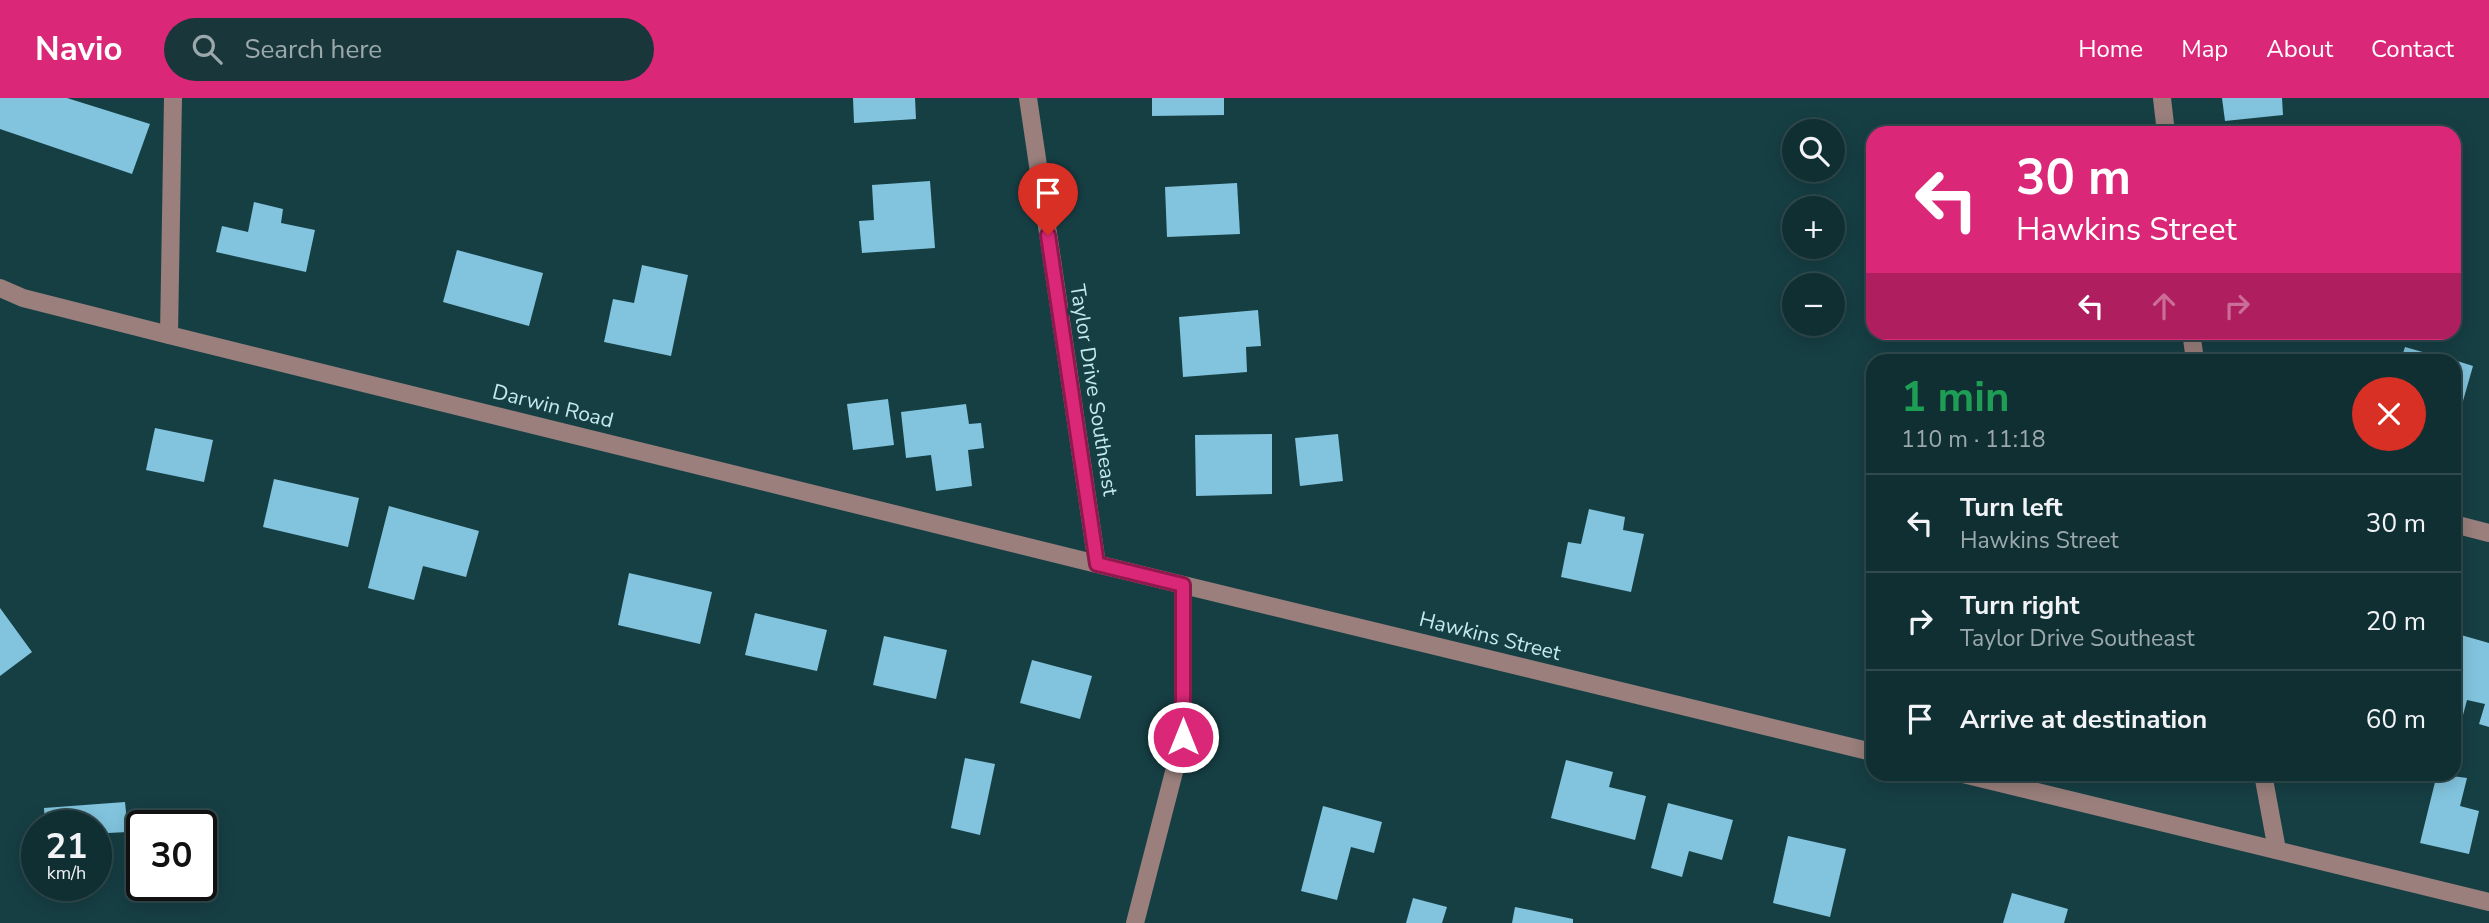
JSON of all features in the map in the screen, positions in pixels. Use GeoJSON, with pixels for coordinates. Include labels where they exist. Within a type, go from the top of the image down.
{"type":"FeatureCollection","features":[{"type":"Feature","properties":{"kind":"street"},"geometry":{"type":"LineString","coordinates":[[169,335],[173,98]]}},
{"type":"Feature","properties":{"kind":"street","name":"Taylor Drive Southeast"},"geometry":{"type":"LineString","coordinates":[[1028,98],[1097,564]]}},
{"type":"Feature","properties":{"kind":"street"},"geometry":{"type":"LineString","coordinates":[[2162,98],[2165,126]]}},
{"type":"Feature","properties":{"kind":"street","name":"Darwin Road"},"geometry":{"type":"LineString","coordinates":[[0,288],[23,298],[169,335],[1097,564]]}},
{"type":"Feature","properties":{"kind":"street"},"geometry":{"type":"LineString","coordinates":[[2461,526],[2489,533]]}},
{"type":"Feature","properties":{"kind":"street","name":"Hawkins Street"},"geometry":{"type":"LineString","coordinates":[[1097,564],[1866,751]]}},
{"type":"Feature","properties":{"kind":"street"},"geometry":{"type":"LineString","coordinates":[[1135,923],[1183,737],[1183,585]]}},
{"type":"Feature","properties":{"kind":"street"},"geometry":{"type":"LineString","coordinates":[[1992,781],[2489,902]]}},
{"type":"Feature","properties":{"kind":"street"},"geometry":{"type":"LineString","coordinates":[[2264,781],[2277,849]]}},
{"type":"Feature","properties":{"kind":"building"},"geometry":{"type":"Polygon","coordinates":[[[0,98],[67,98],[150,124],[132,174],[0,129],[0,98]]]}},
{"type":"Feature","properties":{"kind":"building"},"geometry":{"type":"Polygon","coordinates":[[[853,98],[915,98],[916,119],[854,123],[853,98]]]}},
{"type":"Feature","properties":{"kind":"building"},"geometry":{"type":"Polygon","coordinates":[[[1152,98],[1224,98],[1224,115],[1152,116],[1152,98]]]}},
{"type":"Feature","properties":{"kind":"building"},"geometry":{"type":"Polygon","coordinates":[[[2222,98],[2282,98],[2283,115],[2225,121],[2222,98]]]}},
{"type":"Feature","properties":{"kind":"building"},"geometry":{"type":"Polygon","coordinates":[[[930,181],[935,248],[862,253],[859,221],[874,220],[872,185],[930,181]]]}},
{"type":"Feature","properties":{"kind":"building"},"geometry":{"type":"Polygon","coordinates":[[[1237,183],[1240,234],[1167,237],[1165,187],[1237,183]]]}},
{"type":"Feature","properties":{"kind":"building"},"geometry":{"type":"Polygon","coordinates":[[[254,202],[283,209],[281,223],[315,230],[306,272],[216,252],[222,226],[248,232],[254,202]]]}},
{"type":"Feature","properties":{"kind":"building"},"geometry":{"type":"Polygon","coordinates":[[[457,250],[543,273],[529,326],[443,302],[457,250]]]}},
{"type":"Feature","properties":{"kind":"building"},"geometry":{"type":"Polygon","coordinates":[[[642,265],[688,275],[671,356],[604,342],[613,299],[634,303],[642,265]]]}},
{"type":"Feature","properties":{"kind":"building"},"geometry":{"type":"Polygon","coordinates":[[[1258,310],[1261,346],[1246,347],[1247,372],[1183,377],[1179,317],[1258,310]]]}},
{"type":"Feature","properties":{"kind":"building"},"geometry":{"type":"Polygon","coordinates":[[[2405,347],[2430,354],[2403,354],[2405,347]]]}},
{"type":"Feature","properties":{"kind":"building"},"geometry":{"type":"Polygon","coordinates":[[[2461,362],[2473,366],[2461,408],[2461,362]]]}},
{"type":"Feature","properties":{"kind":"building"},"geometry":{"type":"Polygon","coordinates":[[[888,399],[894,445],[853,450],[847,404],[888,399]]]}},
{"type":"Feature","properties":{"kind":"building"},"geometry":{"type":"Polygon","coordinates":[[[966,404],[969,424],[981,423],[984,448],[968,450],[972,486],[936,491],[931,455],[906,458],[901,412],[966,404]]]}},
{"type":"Feature","properties":{"kind":"building"},"geometry":{"type":"Polygon","coordinates":[[[155,428],[213,440],[204,482],[146,470],[155,428]]]}},
{"type":"Feature","properties":{"kind":"building"},"geometry":{"type":"Polygon","coordinates":[[[1272,434],[1272,494],[1196,496],[1195,435],[1272,434]]]}},
{"type":"Feature","properties":{"kind":"building"},"geometry":{"type":"Polygon","coordinates":[[[1338,434],[1343,481],[1300,486],[1295,438],[1338,434]]]}},
{"type":"Feature","properties":{"kind":"building"},"geometry":{"type":"Polygon","coordinates":[[[274,479],[359,498],[348,547],[263,527],[274,479]]]}},
{"type":"Feature","properties":{"kind":"building"},"geometry":{"type":"Polygon","coordinates":[[[389,506],[479,531],[466,577],[423,566],[414,600],[368,588],[389,506]]]}},
{"type":"Feature","properties":{"kind":"building"},"geometry":{"type":"Polygon","coordinates":[[[1589,509],[1625,517],[1623,530],[1644,534],[1631,592],[1561,577],[1568,542],[1581,544],[1589,509]]]}},
{"type":"Feature","properties":{"kind":"building"},"geometry":{"type":"Polygon","coordinates":[[[629,573],[712,592],[700,644],[618,625],[629,573]]]}},
{"type":"Feature","properties":{"kind":"building"},"geometry":{"type":"Polygon","coordinates":[[[0,608],[32,652],[0,676],[0,608]]]}},
{"type":"Feature","properties":{"kind":"building"},"geometry":{"type":"Polygon","coordinates":[[[755,613],[827,630],[817,671],[745,655],[755,613]]]}},
{"type":"Feature","properties":{"kind":"building"},"geometry":{"type":"Polygon","coordinates":[[[2461,635],[2489,643],[2489,727],[2479,724],[2485,704],[2467,700],[2461,723],[2461,635]]]}},
{"type":"Feature","properties":{"kind":"building"},"geometry":{"type":"Polygon","coordinates":[[[884,636],[947,650],[936,699],[873,685],[884,636]]]}},
{"type":"Feature","properties":{"kind":"building"},"geometry":{"type":"Polygon","coordinates":[[[1032,660],[1092,676],[1080,719],[1020,703],[1032,660]]]}},
{"type":"Feature","properties":{"kind":"building"},"geometry":{"type":"Polygon","coordinates":[[[965,758],[995,764],[980,835],[951,828],[965,758]]]}},
{"type":"Feature","properties":{"kind":"building"},"geometry":{"type":"Polygon","coordinates":[[[1566,760],[1613,772],[1609,787],[1646,796],[1635,840],[1551,818],[1566,760]]]}},
{"type":"Feature","properties":{"kind":"building"},"geometry":{"type":"Polygon","coordinates":[[[2461,777],[2467,778],[2460,806],[2479,811],[2469,854],[2420,843],[2435,781],[2461,781],[2461,777]]]}},
{"type":"Feature","properties":{"kind":"building"},"geometry":{"type":"Polygon","coordinates":[[[125,802],[126,832],[112,833],[112,810],[44,808],[125,802]]]}},
{"type":"Feature","properties":{"kind":"building"},"geometry":{"type":"Polygon","coordinates":[[[1668,803],[1733,820],[1722,860],[1689,851],[1682,877],[1651,868],[1668,803]]]}},
{"type":"Feature","properties":{"kind":"building"},"geometry":{"type":"Polygon","coordinates":[[[1323,806],[1382,822],[1374,853],[1351,847],[1337,900],[1301,891],[1323,806]]]}},
{"type":"Feature","properties":{"kind":"building"},"geometry":{"type":"Polygon","coordinates":[[[1788,836],[1846,849],[1830,917],[1773,903],[1788,836]]]}},
{"type":"Feature","properties":{"kind":"building"},"geometry":{"type":"Polygon","coordinates":[[[2012,893],[2068,909],[2064,923],[2003,923],[2012,893]]]}},
{"type":"Feature","properties":{"kind":"building"},"geometry":{"type":"Polygon","coordinates":[[[1413,898],[1447,907],[1442,923],[1406,923],[1413,898]]]}},
{"type":"Feature","properties":{"kind":"building"},"geometry":{"type":"Polygon","coordinates":[[[1515,907],[1573,919],[1573,923],[1512,923],[1515,907]]]}},
{"type":"Feature","properties":{"kind":"route"},"geometry":{"type":"LineString","coordinates":[[1048,235],[1097,564],[1183,585],[1183,737]]}}]}
